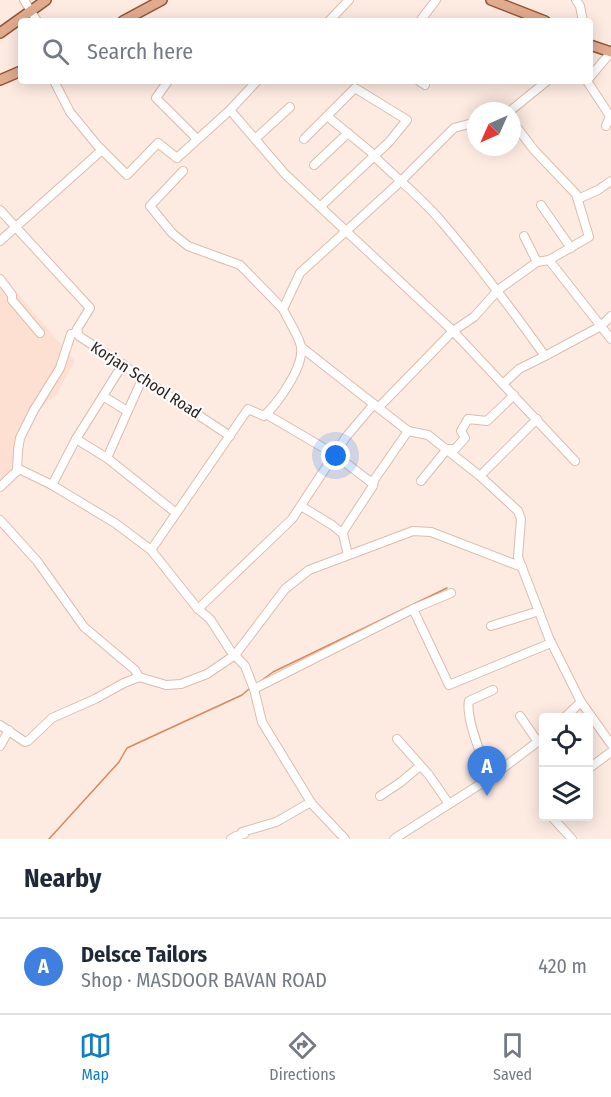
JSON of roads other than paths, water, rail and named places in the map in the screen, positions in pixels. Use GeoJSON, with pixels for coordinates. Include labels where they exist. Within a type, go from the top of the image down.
{"type":"FeatureCollection","features":[{"type":"Feature","properties":{"kind":"main road"},"geometry":{"type":"LineString","coordinates":[[20,18],[46,0]]}},
{"type":"Feature","properties":{"kind":"main road"},"geometry":{"type":"LineString","coordinates":[[129,18],[162,0]]}},
{"type":"Feature","properties":{"kind":"main road"},"geometry":{"type":"LineString","coordinates":[[491,0],[537,18]]}},
{"type":"Feature","properties":{"kind":"main road"},"geometry":{"type":"LineString","coordinates":[[0,33],[18,20]]}},
{"type":"Feature","properties":{"kind":"main road"},"geometry":{"type":"LineString","coordinates":[[593,46],[611,52]]}},
{"type":"Feature","properties":{"kind":"main road"},"geometry":{"type":"LineString","coordinates":[[0,80],[18,72]]}},
{"type":"Feature","properties":{"kind":"street"},"geometry":{"type":"LineString","coordinates":[[24,0],[35,18]]}},
{"type":"Feature","properties":{"kind":"street"},"geometry":{"type":"LineString","coordinates":[[332,18],[349,0]]}},
{"type":"Feature","properties":{"kind":"street"},"geometry":{"type":"LineString","coordinates":[[422,18],[436,0]]}},
{"type":"Feature","properties":{"kind":"street"},"geometry":{"type":"LineString","coordinates":[[576,0],[582,18]]}},
{"type":"Feature","properties":{"kind":"street"},"geometry":{"type":"LineString","coordinates":[[593,73],[611,52]]}},
{"type":"Feature","properties":{"kind":"street"},"geometry":{"type":"LineString","coordinates":[[56,84],[70,112],[127,176],[158,143],[177,158],[230,110],[254,84]]}},
{"type":"Feature","properties":{"kind":"street"},"geometry":{"type":"LineString","coordinates":[[166,84],[156,98],[198,139]]}},
{"type":"Feature","properties":{"kind":"street"},"geometry":{"type":"LineString","coordinates":[[521,104],[544,84]]}},
{"type":"Feature","properties":{"kind":"street"},"geometry":{"type":"LineString","coordinates":[[589,84],[610,116],[606,126]]}},
{"type":"Feature","properties":{"kind":"street"},"geometry":{"type":"LineString","coordinates":[[304,139],[355,88],[407,120],[389,142],[321,206]]}},
{"type":"Feature","properties":{"kind":"street"},"geometry":{"type":"LineString","coordinates":[[255,139],[290,107]]}},
{"type":"Feature","properties":{"kind":"street"},"geometry":{"type":"LineString","coordinates":[[230,110],[285,174],[348,230],[453,331],[575,461]]}},
{"type":"Feature","properties":{"kind":"street"},"geometry":{"type":"LineString","coordinates":[[327,116],[374,156],[439,218],[498,290],[545,356]]}},
{"type":"Feature","properties":{"kind":"street"},"geometry":{"type":"LineString","coordinates":[[283,309],[300,273],[400,182],[454,128],[467,124]]}},
{"type":"Feature","properties":{"kind":"street"},"geometry":{"type":"LineString","coordinates":[[314,165],[348,133]]}},
{"type":"Feature","properties":{"kind":"street"},"geometry":{"type":"LineString","coordinates":[[198,609],[292,519],[345,437],[453,331],[474,316],[498,290],[537,262],[549,260],[589,237],[576,194],[521,133]]}},
{"type":"Feature","properties":{"kind":"street"},"geometry":{"type":"LineString","coordinates":[[0,241],[102,150]]}},
{"type":"Feature","properties":{"kind":"street"},"geometry":{"type":"LineString","coordinates":[[183,171],[150,206],[172,233],[188,246],[240,265],[283,309],[301,347],[408,431],[428,435],[447,449],[518,511],[521,519],[518,557],[551,643],[581,702],[608,732],[611,744]]}},
{"type":"Feature","properties":{"kind":"street"},"geometry":{"type":"LineString","coordinates":[[578,199],[611,181]]}},
{"type":"Feature","properties":{"kind":"street"},"geometry":{"type":"LineString","coordinates":[[541,205],[571,248]]}},
{"type":"Feature","properties":{"kind":"street","name":"Korjan School Road"},"geometry":{"type":"LineString","coordinates":[[0,210],[90,308],[76,329],[79,336],[231,436]]}},
{"type":"Feature","properties":{"kind":"street"},"geometry":{"type":"LineString","coordinates":[[524,236],[537,262]]}},
{"type":"Feature","properties":{"kind":"street"},"geometry":{"type":"LineString","coordinates":[[549,260],[611,339]]}},
{"type":"Feature","properties":{"kind":"street"},"geometry":{"type":"LineString","coordinates":[[0,279],[12,295],[12,300],[40,333]]}},
{"type":"Feature","properties":{"kind":"street"},"geometry":{"type":"LineString","coordinates":[[503,384],[519,369],[601,326],[611,316]]}},
{"type":"Feature","properties":{"kind":"street"},"geometry":{"type":"LineString","coordinates":[[17,471],[20,438],[60,368],[71,334],[76,333]]}},
{"type":"Feature","properties":{"kind":"street"},"geometry":{"type":"LineString","coordinates":[[266,414],[283,394],[293,377],[301,347]]}},
{"type":"Feature","properties":{"kind":"street"},"geometry":{"type":"LineString","coordinates":[[52,484],[76,439],[123,364]]}},
{"type":"Feature","properties":{"kind":"street"},"geometry":{"type":"LineString","coordinates":[[107,458],[143,377]]}},
{"type":"Feature","properties":{"kind":"street"},"geometry":{"type":"LineString","coordinates":[[421,480],[447,449],[455,448],[465,438],[461,431],[468,419],[487,421],[514,395]]}},
{"type":"Feature","properties":{"kind":"street"},"geometry":{"type":"LineString","coordinates":[[103,396],[127,411]]}},
{"type":"Feature","properties":{"kind":"street"},"geometry":{"type":"LineString","coordinates":[[151,550],[248,409],[264,416],[266,414],[334,454],[372,483],[374,480]]}},
{"type":"Feature","properties":{"kind":"street"},"geometry":{"type":"LineString","coordinates":[[480,476],[537,419]]}},
{"type":"Feature","properties":{"kind":"street"},"geometry":{"type":"LineString","coordinates":[[343,534],[373,486],[374,480],[408,431]]}},
{"type":"Feature","properties":{"kind":"street"},"geometry":{"type":"LineString","coordinates":[[76,439],[107,458],[177,513]]}},
{"type":"Feature","properties":{"kind":"street"},"geometry":{"type":"LineString","coordinates":[[0,487],[19,468],[52,484],[115,523],[151,550],[198,609],[210,619],[245,666],[254,689],[262,722],[311,802],[345,839]]}},
{"type":"Feature","properties":{"kind":"street"},"geometry":{"type":"LineString","coordinates":[[301,506],[343,534],[348,555]]}},
{"type":"Feature","properties":{"kind":"street"},"geometry":{"type":"LineString","coordinates":[[0,520],[37,561],[84,627],[135,670],[139,677]]}},
{"type":"Feature","properties":{"kind":"street"},"geometry":{"type":"LineString","coordinates":[[0,725],[28,741],[52,718],[139,677],[166,685],[181,684],[207,674],[235,655],[285,589],[309,570],[412,531],[431,532],[522,567]]}},
{"type":"Feature","properties":{"kind":"street"},"geometry":{"type":"LineString","coordinates":[[254,689],[414,609],[451,593]]}},
{"type":"Feature","properties":{"kind":"street"},"geometry":{"type":"LineString","coordinates":[[414,609],[449,685],[551,643]]}},
{"type":"Feature","properties":{"kind":"street"},"geometry":{"type":"LineString","coordinates":[[491,626],[540,611]]}},
{"type":"Feature","properties":{"kind":"street"},"geometry":{"type":"LineString","coordinates":[[490,778],[475,737],[467,706],[469,701],[493,690]]}},
{"type":"Feature","properties":{"kind":"street"},"geometry":{"type":"LineString","coordinates":[[569,713],[581,702]]}},
{"type":"Feature","properties":{"kind":"street"},"geometry":{"type":"LineString","coordinates":[[520,716],[539,738]]}},
{"type":"Feature","properties":{"kind":"street"},"geometry":{"type":"LineString","coordinates":[[0,746],[9,730]]}},
{"type":"Feature","properties":{"kind":"street"},"geometry":{"type":"LineString","coordinates":[[397,739],[449,804]]}},
{"type":"Feature","properties":{"kind":"street"},"geometry":{"type":"LineString","coordinates":[[395,839],[490,778],[539,741]]}},
{"type":"Feature","properties":{"kind":"street"},"geometry":{"type":"LineString","coordinates":[[591,767],[611,752]]}},
{"type":"Feature","properties":{"kind":"street"},"geometry":{"type":"LineString","coordinates":[[380,796],[420,766]]}},
{"type":"Feature","properties":{"kind":"street"},"geometry":{"type":"LineString","coordinates":[[231,839],[244,834],[242,832],[282,819],[311,802]]}},
{"type":"Feature","properties":{"kind":"street"},"geometry":{"type":"LineString","coordinates":[[556,821],[572,839]]}},
{"type":"Feature","properties":{"kind":"waterway"},"geometry":{"type":"LineString","coordinates":[[258,683],[273,672],[447,588]]}},
{"type":"Feature","properties":{"kind":"waterway"},"geometry":{"type":"LineString","coordinates":[[49,839],[119,762],[127,748],[242,695],[249,689]]}},
{"type":"Feature","properties":{"kind":"place","name":"Delsce Tailors"},"geometry":{"type":"Point","coordinates":[487,796]}}]}
